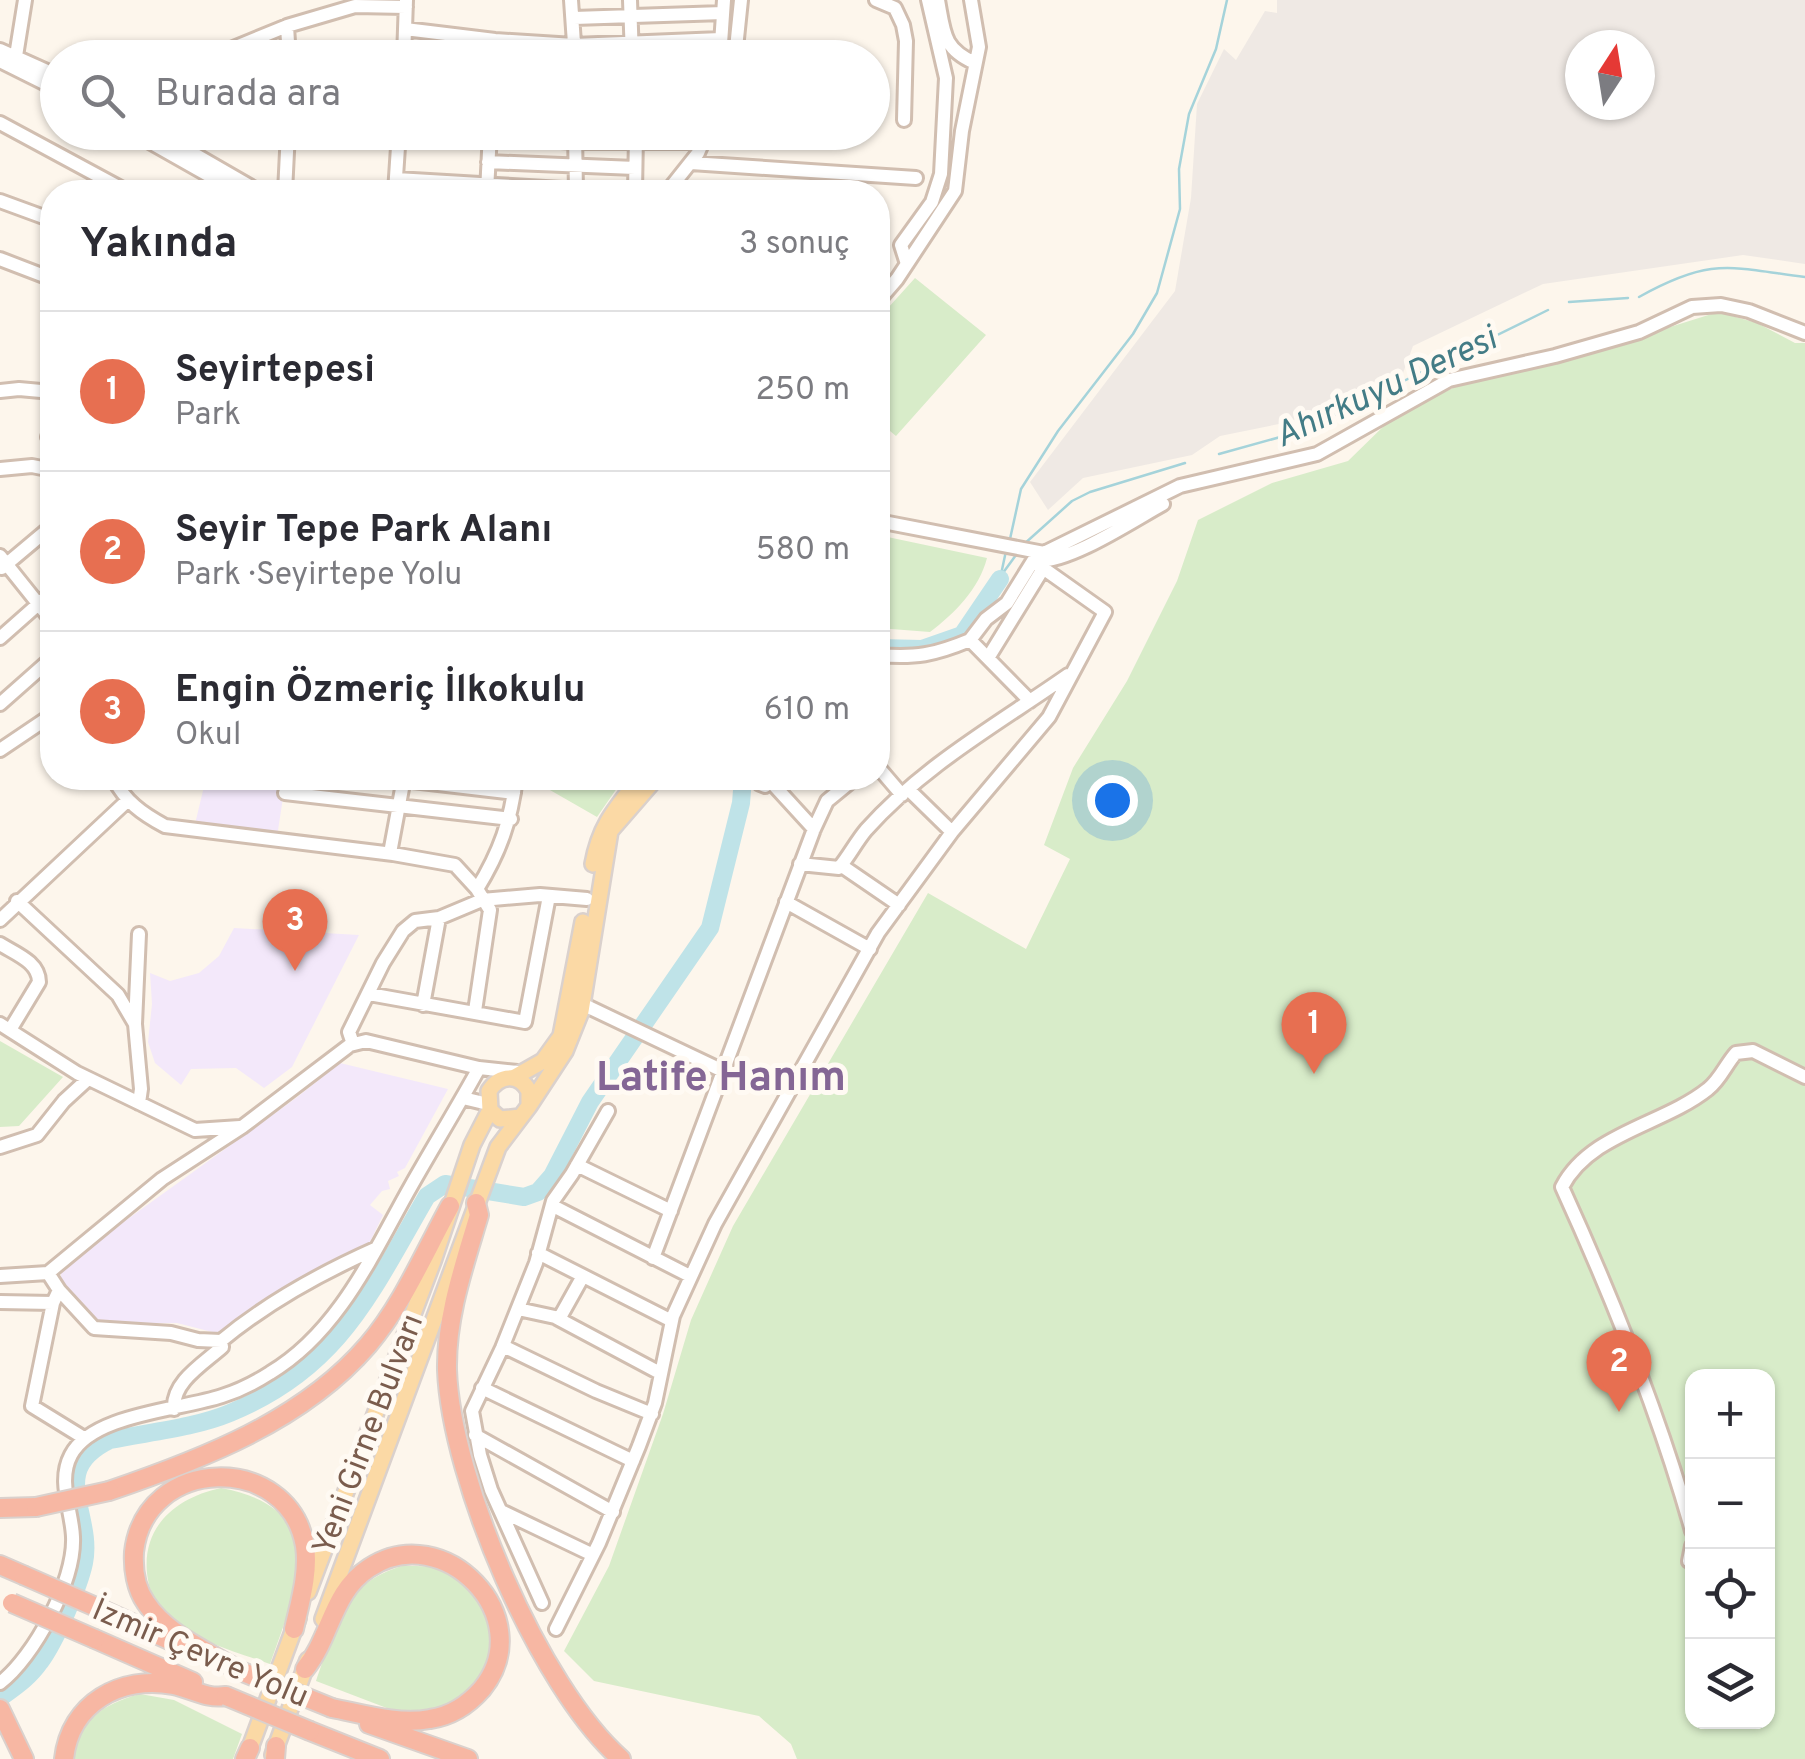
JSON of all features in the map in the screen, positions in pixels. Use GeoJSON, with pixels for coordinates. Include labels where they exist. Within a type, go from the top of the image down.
{"type":"FeatureCollection","features":[{"type":"Feature","properties":{"kind":"highway"},"geometry":{"type":"LineString","coordinates":[[0,1508],[36,1507],[109,1491],[250,1433],[292,1411],[326,1386],[369,1344],[392,1312],[452,1200]]}},
{"type":"Feature","properties":{"kind":"highway"},"geometry":{"type":"LineString","coordinates":[[476,1203],[479,1214],[448,1331],[450,1416],[458,1450],[492,1545],[552,1670],[592,1727],[621,1759]]}},
{"type":"Feature","properties":{"kind":"highway"},"geometry":{"type":"LineString","coordinates":[[294,1629],[306,1550],[301,1530],[287,1506],[249,1481],[221,1476],[173,1488],[155,1504],[136,1538],[134,1556],[144,1602],[163,1624],[238,1670],[332,1708],[395,1720],[428,1720],[460,1709],[490,1679],[500,1650],[500,1630],[479,1584],[449,1562],[426,1555],[384,1559],[348,1586],[316,1656],[305,1669]]}},
{"type":"Feature","properties":{"kind":"highway","name":"İzmir Çevre Yolu"},"geometry":{"type":"LineString","coordinates":[[0,1565],[238,1670]]}},
{"type":"Feature","properties":{"kind":"highway","name":"İzmir Çevre Yolu"},"geometry":{"type":"LineString","coordinates":[[6,1600],[380,1759]]}},
{"type":"Feature","properties":{"kind":"highway"},"geometry":{"type":"LineString","coordinates":[[64,1759],[70,1734],[80,1716],[106,1692],[144,1682],[176,1686],[210,1698],[226,1696]]}},
{"type":"Feature","properties":{"kind":"highway","name":"İzmir Çevre Yolu"},"geometry":{"type":"LineString","coordinates":[[332,1708],[468,1759]]}},
{"type":"Feature","properties":{"kind":"highway"},"geometry":{"type":"LineString","coordinates":[[3,1715],[24,1759]]}},
{"type":"Feature","properties":{"kind":"highway"},"geometry":{"type":"LineString","coordinates":[[310,1731],[333,1748],[360,1759]]}},
{"type":"Feature","properties":{"kind":"main road"},"geometry":{"type":"LineString","coordinates":[[512,1074],[529,1091],[525,1112],[500,1118],[489,1107],[492,1085],[512,1074],[543,1061],[561,1036],[597,839],[630,790]]}},
{"type":"Feature","properties":{"kind":"main road","name":"Yeni Girne Bulvarı"},"geometry":{"type":"LineString","coordinates":[[274,1755],[496,1152],[565,1051],[582,1004],[610,831],[646,790]]}},
{"type":"Feature","properties":{"kind":"main road","name":"Yeni Girne Bulvarı"},"geometry":{"type":"LineString","coordinates":[[247,1755],[489,1107]]}},
{"type":"Feature","properties":{"kind":"street"},"geometry":{"type":"LineString","coordinates":[[16,56],[25,0]]}},
{"type":"Feature","properties":{"kind":"street"},"geometry":{"type":"LineString","coordinates":[[571,0],[574,40]]}},
{"type":"Feature","properties":{"kind":"street"},"geometry":{"type":"LineString","coordinates":[[630,0],[632,40]]}},
{"type":"Feature","properties":{"kind":"street"},"geometry":{"type":"LineString","coordinates":[[737,40],[741,0]]}},
{"type":"Feature","properties":{"kind":"street"},"geometry":{"type":"LineString","coordinates":[[876,0],[895,8],[903,25],[904,120]]}},
{"type":"Feature","properties":{"kind":"street"},"geometry":{"type":"LineString","coordinates":[[907,264],[901,245],[932,202],[941,174],[946,78],[928,0]]}},
{"type":"Feature","properties":{"kind":"street"},"geometry":{"type":"LineString","coordinates":[[938,0],[948,45],[956,54],[976,63]]}},
{"type":"Feature","properties":{"kind":"street"},"geometry":{"type":"LineString","coordinates":[[890,286],[955,191],[979,47],[971,0]]}},
{"type":"Feature","properties":{"kind":"street"},"geometry":{"type":"LineString","coordinates":[[252,40],[354,6],[406,3],[405,40]]}},
{"type":"Feature","properties":{"kind":"street"},"geometry":{"type":"LineString","coordinates":[[574,18],[724,6],[721,39],[676,40]]}},
{"type":"Feature","properties":{"kind":"street"},"geometry":{"type":"LineString","coordinates":[[286,26],[287,40]]}},
{"type":"Feature","properties":{"kind":"street"},"geometry":{"type":"LineString","coordinates":[[406,28],[495,40]]}},
{"type":"Feature","properties":{"kind":"street"},"geometry":{"type":"LineString","coordinates":[[0,50],[40,67]]}},
{"type":"Feature","properties":{"kind":"street"},"geometry":{"type":"LineString","coordinates":[[0,61],[40,81]]}},
{"type":"Feature","properties":{"kind":"street"},"geometry":{"type":"LineString","coordinates":[[0,123],[40,145]]}},
{"type":"Feature","properties":{"kind":"street"},"geometry":{"type":"LineString","coordinates":[[50,150],[106,180]]}},
{"type":"Feature","properties":{"kind":"street"},"geometry":{"type":"LineString","coordinates":[[164,150],[217,180]]}},
{"type":"Feature","properties":{"kind":"street"},"geometry":{"type":"LineString","coordinates":[[187,150],[239,180]]}},
{"type":"Feature","properties":{"kind":"street"},"geometry":{"type":"LineString","coordinates":[[286,180],[287,150]]}},
{"type":"Feature","properties":{"kind":"street"},"geometry":{"type":"LineString","coordinates":[[396,180],[398,150]]}},
{"type":"Feature","properties":{"kind":"street"},"geometry":{"type":"LineString","coordinates":[[487,180],[489,150]]}},
{"type":"Feature","properties":{"kind":"street"},"geometry":{"type":"LineString","coordinates":[[575,150],[576,180]]}},
{"type":"Feature","properties":{"kind":"street"},"geometry":{"type":"LineString","coordinates":[[636,150],[636,180]]}},
{"type":"Feature","properties":{"kind":"street"},"geometry":{"type":"LineString","coordinates":[[677,180],[698,150]]}},
{"type":"Feature","properties":{"kind":"street"},"geometry":{"type":"LineString","coordinates":[[488,162],[636,168]]}},
{"type":"Feature","properties":{"kind":"street"},"geometry":{"type":"LineString","coordinates":[[691,162],[916,178]]}},
{"type":"Feature","properties":{"kind":"street"},"geometry":{"type":"LineString","coordinates":[[0,201],[40,216]]}},
{"type":"Feature","properties":{"kind":"street"},"geometry":{"type":"LineString","coordinates":[[0,258],[40,274]]}},
{"type":"Feature","properties":{"kind":"street"},"geometry":{"type":"LineString","coordinates":[[890,657],[936,654],[970,640],[986,619],[1006,604],[1032,560],[1044,552],[1180,486],[1318,454],[1449,380],[1639,332],[1692,307],[1721,305],[1749,311],[1805,333]]}},
{"type":"Feature","properties":{"kind":"street"},"geometry":{"type":"LineString","coordinates":[[0,391],[40,391]]}},
{"type":"Feature","properties":{"kind":"street"},"geometry":{"type":"LineString","coordinates":[[0,469],[40,468]]}},
{"type":"Feature","properties":{"kind":"street"},"geometry":{"type":"LineString","coordinates":[[556,1629],[613,1512],[652,1414],[672,1321],[715,1224],[870,949],[952,832],[1049,717],[1105,612],[1032,560],[890,524]]}},
{"type":"Feature","properties":{"kind":"street"},"geometry":{"type":"LineString","coordinates":[[890,531],[994,548]]}},
{"type":"Feature","properties":{"kind":"street"},"geometry":{"type":"LineString","coordinates":[[0,638],[39,604],[2,563],[40,535]]}},
{"type":"Feature","properties":{"kind":"street"},"geometry":{"type":"LineString","coordinates":[[988,658],[1032,560]]}},
{"type":"Feature","properties":{"kind":"street"},"geometry":{"type":"LineString","coordinates":[[970,640],[1030,701]]}},
{"type":"Feature","properties":{"kind":"street"},"geometry":{"type":"LineString","coordinates":[[0,704],[40,669]]}},
{"type":"Feature","properties":{"kind":"street"},"geometry":{"type":"LineString","coordinates":[[800,864],[833,869],[842,866],[864,832],[905,792],[974,735],[1076,670]]}},
{"type":"Feature","properties":{"kind":"street"},"geometry":{"type":"LineString","coordinates":[[0,750],[40,724]]}},
{"type":"Feature","properties":{"kind":"street"},"geometry":{"type":"LineString","coordinates":[[890,778],[952,832]]}},
{"type":"Feature","properties":{"kind":"street"},"geometry":{"type":"LineString","coordinates":[[120,790],[140,812],[165,826],[451,864],[490,910],[476,1011]]}},
{"type":"Feature","properties":{"kind":"street"},"geometry":{"type":"LineString","coordinates":[[390,853],[402,790]]}},
{"type":"Feature","properties":{"kind":"street"},"geometry":{"type":"LineString","coordinates":[[492,790],[514,793]]}},
{"type":"Feature","properties":{"kind":"street"},"geometry":{"type":"LineString","coordinates":[[479,894],[510,819],[514,790]]}},
{"type":"Feature","properties":{"kind":"street"},"geometry":{"type":"LineString","coordinates":[[779,790],[814,829]]}},
{"type":"Feature","properties":{"kind":"street"},"geometry":{"type":"LineString","coordinates":[[653,1258],[814,829],[827,801],[840,790]]}},
{"type":"Feature","properties":{"kind":"street"},"geometry":{"type":"LineString","coordinates":[[285,793],[510,819]]}},
{"type":"Feature","properties":{"kind":"street"},"geometry":{"type":"LineString","coordinates":[[0,920],[127,801]]}},
{"type":"Feature","properties":{"kind":"street"},"geometry":{"type":"LineString","coordinates":[[842,866],[899,905]]}},
{"type":"Feature","properties":{"kind":"street"},"geometry":{"type":"LineString","coordinates":[[352,1044],[350,1032],[368,994],[404,931],[415,921],[439,918],[479,894],[587,899]]}},
{"type":"Feature","properties":{"kind":"street"},"geometry":{"type":"LineString","coordinates":[[368,994],[524,1022],[550,896]]}},
{"type":"Feature","properties":{"kind":"street"},"geometry":{"type":"LineString","coordinates":[[17,901],[118,994],[135,1024]]}},
{"type":"Feature","properties":{"kind":"street"},"geometry":{"type":"LineString","coordinates":[[786,902],[870,949]]}},
{"type":"Feature","properties":{"kind":"street"},"geometry":{"type":"LineString","coordinates":[[422,1005],[439,918]]}},
{"type":"Feature","properties":{"kind":"street"},"geometry":{"type":"LineString","coordinates":[[138,934],[135,1024],[139,1103]]}},
{"type":"Feature","properties":{"kind":"street"},"geometry":{"type":"LineString","coordinates":[[0,944],[33,964],[40,974],[39,982],[5,1027],[88,1079],[195,1130],[242,1127]]}},
{"type":"Feature","properties":{"kind":"street"},"geometry":{"type":"LineString","coordinates":[[582,1004],[723,1071]]}},
{"type":"Feature","properties":{"kind":"street"},"geometry":{"type":"LineString","coordinates":[[0,1276],[48,1273],[162,1179],[242,1127],[352,1044],[366,1041],[512,1074]]}},
{"type":"Feature","properties":{"kind":"street"},"geometry":{"type":"LineString","coordinates":[[1685,1506],[1645,1385],[1562,1187],[1569,1173],[1613,1138],[1708,1089],[1736,1053],[1752,1051],[1805,1077]]}},
{"type":"Feature","properties":{"kind":"street"},"geometry":{"type":"LineString","coordinates":[[0,1683],[30,1654],[66,1577],[74,1535],[64,1475],[70,1455],[84,1438],[109,1422],[226,1395],[272,1372],[319,1334],[358,1281],[479,1068]]}},
{"type":"Feature","properties":{"kind":"street"},"geometry":{"type":"LineString","coordinates":[[0,1146],[37,1134],[88,1079]]}},
{"type":"Feature","properties":{"kind":"street"},"geometry":{"type":"LineString","coordinates":[[463,1098],[489,1107]]}},
{"type":"Feature","properties":{"kind":"street"},"geometry":{"type":"LineString","coordinates":[[542,1603],[491,1490],[472,1411],[518,1308],[553,1200],[578,1166],[608,1111]]}},
{"type":"Feature","properties":{"kind":"street"},"geometry":{"type":"LineString","coordinates":[[578,1166],[671,1212]]}},
{"type":"Feature","properties":{"kind":"street"},"geometry":{"type":"LineString","coordinates":[[553,1206],[690,1276]]}},
{"type":"Feature","properties":{"kind":"street"},"geometry":{"type":"LineString","coordinates":[[48,1273],[56,1296],[94,1328],[172,1332],[198,1340],[220,1341],[260,1309],[330,1269],[375,1249]]}},
{"type":"Feature","properties":{"kind":"street"},"geometry":{"type":"LineString","coordinates":[[538,1253],[672,1321]]}},
{"type":"Feature","properties":{"kind":"street"},"geometry":{"type":"LineString","coordinates":[[559,1319],[583,1276]]}},
{"type":"Feature","properties":{"kind":"street"},"geometry":{"type":"LineString","coordinates":[[0,1302],[56,1296]]}},
{"type":"Feature","properties":{"kind":"street"},"geometry":{"type":"LineString","coordinates":[[56,1296],[32,1406],[84,1438]]}},
{"type":"Feature","properties":{"kind":"street"},"geometry":{"type":"LineString","coordinates":[[518,1308],[559,1319],[660,1374]]}},
{"type":"Feature","properties":{"kind":"street"},"geometry":{"type":"LineString","coordinates":[[174,1409],[177,1387],[222,1346],[220,1341]]}},
{"type":"Feature","properties":{"kind":"street"},"geometry":{"type":"LineString","coordinates":[[503,1346],[652,1414]]}},
{"type":"Feature","properties":{"kind":"street"},"geometry":{"type":"LineString","coordinates":[[482,1388],[633,1461]]}},
{"type":"Feature","properties":{"kind":"street"},"geometry":{"type":"LineString","coordinates":[[476,1435],[613,1512]]}},
{"type":"Feature","properties":{"kind":"street"},"geometry":{"type":"LineString","coordinates":[[501,1511],[591,1554]]}},
{"type":"Feature","properties":{"kind":"shaded area"},"geometry":{"type":"Polygon","coordinates":[[[1277,0],[1805,0],[1805,264],[1743,255],[1543,284],[1413,346],[1403,373],[1289,422],[1220,436],[1192,455],[1083,478],[1048,510],[1030,482],[1175,291],[1191,198],[1197,104],[1224,49],[1236,60],[1265,11],[1277,13],[1277,0]]]}},
{"type":"Feature","properties":{"kind":"shaded area"},"geometry":{"type":"Polygon","coordinates":[[[203,790],[284,790],[277,837],[195,824],[203,790]]]}},
{"type":"Feature","properties":{"kind":"shaded area"},"geometry":{"type":"Polygon","coordinates":[[[234,928],[359,935],[292,1067],[264,1088],[236,1068],[191,1069],[181,1085],[155,1063],[148,1042],[150,973],[170,981],[199,973],[219,956],[234,928]]]}},
{"type":"Feature","properties":{"kind":"shaded area"},"geometry":{"type":"Polygon","coordinates":[[[340,1063],[448,1089],[405,1168],[388,1181],[390,1189],[382,1191],[370,1205],[383,1215],[369,1244],[260,1301],[220,1334],[177,1323],[92,1324],[61,1285],[61,1267],[340,1063]]]}},
{"type":"Feature","properties":{"kind":"green space"},"geometry":{"type":"Polygon","coordinates":[[[915,278],[986,335],[896,436],[890,431],[890,306],[915,278]]]}},
{"type":"Feature","properties":{"kind":"green space"},"geometry":{"type":"Polygon","coordinates":[[[1718,312],[1757,323],[1795,343],[1805,343],[1805,1759],[797,1759],[791,1744],[759,1716],[594,1681],[564,1651],[609,1566],[663,1414],[691,1320],[733,1226],[928,893],[1026,949],[1070,859],[1044,845],[1073,768],[1127,681],[1177,581],[1198,520],[1272,483],[1348,461],[1392,418],[1463,383],[1584,354],[1718,312]]]}},
{"type":"Feature","properties":{"kind":"green space"},"geometry":{"type":"Polygon","coordinates":[[[890,538],[987,558],[965,600],[930,632],[890,629],[890,538]]]}},
{"type":"Feature","properties":{"kind":"green space"},"geometry":{"type":"Polygon","coordinates":[[[550,790],[616,790],[597,817],[550,790]]]}},
{"type":"Feature","properties":{"kind":"green space"},"geometry":{"type":"Polygon","coordinates":[[[0,1041],[63,1077],[19,1126],[0,1127],[0,1041]]]}},
{"type":"Feature","properties":{"kind":"green space"},"geometry":{"type":"Polygon","coordinates":[[[221,1488],[256,1498],[280,1514],[293,1533],[298,1555],[296,1580],[270,1664],[218,1646],[180,1627],[162,1612],[149,1585],[149,1546],[163,1519],[188,1499],[221,1488]]]}},
{"type":"Feature","properties":{"kind":"green space"},"geometry":{"type":"Polygon","coordinates":[[[402,1566],[432,1567],[449,1573],[471,1590],[486,1614],[491,1641],[488,1669],[458,1706],[405,1715],[316,1681],[336,1626],[353,1596],[382,1574],[402,1566]]]}},
{"type":"Feature","properties":{"kind":"green space"},"geometry":{"type":"Polygon","coordinates":[[[140,1694],[174,1700],[242,1734],[233,1759],[71,1759],[81,1734],[95,1716],[114,1703],[140,1694]]]}},
{"type":"Feature","properties":{"kind":"waterway","name":"Ahırkuyu Deresi"},"geometry":{"type":"LineString","coordinates":[[1010,539],[1021,489],[1058,431],[1133,334],[1157,293],[1180,209],[1179,169],[1189,114],[1216,49],[1227,0]]}},
{"type":"Feature","properties":{"kind":"waterway","name":"Ahırkuyu Deresi"},"geometry":{"type":"LineString","coordinates":[[1639,297],[1703,270],[1738,268],[1805,277]]}},
{"type":"Feature","properties":{"kind":"waterway","name":"Ahırkuyu Deresi"},"geometry":{"type":"LineString","coordinates":[[1569,302],[1628,298]]}},
{"type":"Feature","properties":{"kind":"waterway","name":"Ahırkuyu Deresi"},"geometry":{"type":"LineString","coordinates":[[1219,454],[1302,431],[1548,310]]}},
{"type":"Feature","properties":{"kind":"waterway","name":"Ahırkuyu Deresi"},"geometry":{"type":"LineString","coordinates":[[1023,545],[1072,501],[1185,463]]}},
{"type":"Feature","properties":{"kind":"waterway","name":"Ahırkuyu Deresi"},"geometry":{"type":"LineString","coordinates":[[1000,579],[1006,551]]}},
{"type":"Feature","properties":{"kind":"waterway","name":"Ahırkuyu Deresi"},"geometry":{"type":"LineString","coordinates":[[1000,577],[1016,555]]}},
{"type":"Feature","properties":{"kind":"waterway","name":"Ahırkuyu Deresi"},"geometry":{"type":"LineString","coordinates":[[890,648],[922,649],[962,635],[1000,579]]}},
{"type":"Feature","properties":{"kind":"waterway","name":"Ahırkuyu Deresi"},"geometry":{"type":"LineString","coordinates":[[0,1698],[40,1662],[77,1586],[85,1545],[76,1479],[80,1465],[91,1452],[110,1440],[186,1426],[230,1413],[268,1395],[299,1374],[349,1324],[427,1196],[445,1184],[524,1197],[538,1192],[552,1176],[590,1102],[710,928],[742,790]]}},
{"type":"Feature","properties":{"kind":"place","name":"Engin Özmeriç İlkokulu"},"geometry":{"type":"Point","coordinates":[295,971]}},
{"type":"Feature","properties":{"kind":"place","name":"Seyirtepesi"},"geometry":{"type":"Point","coordinates":[1314,1074]}},
{"type":"Feature","properties":{"kind":"place","name":"Seyir Tepe Park Alanı"},"geometry":{"type":"Point","coordinates":[1619,1412]}},
{"type":"Feature","properties":{"kind":"district","name":"Latife Hanım"},"geometry":{"type":"Point","coordinates":[721,1075]}}]}
